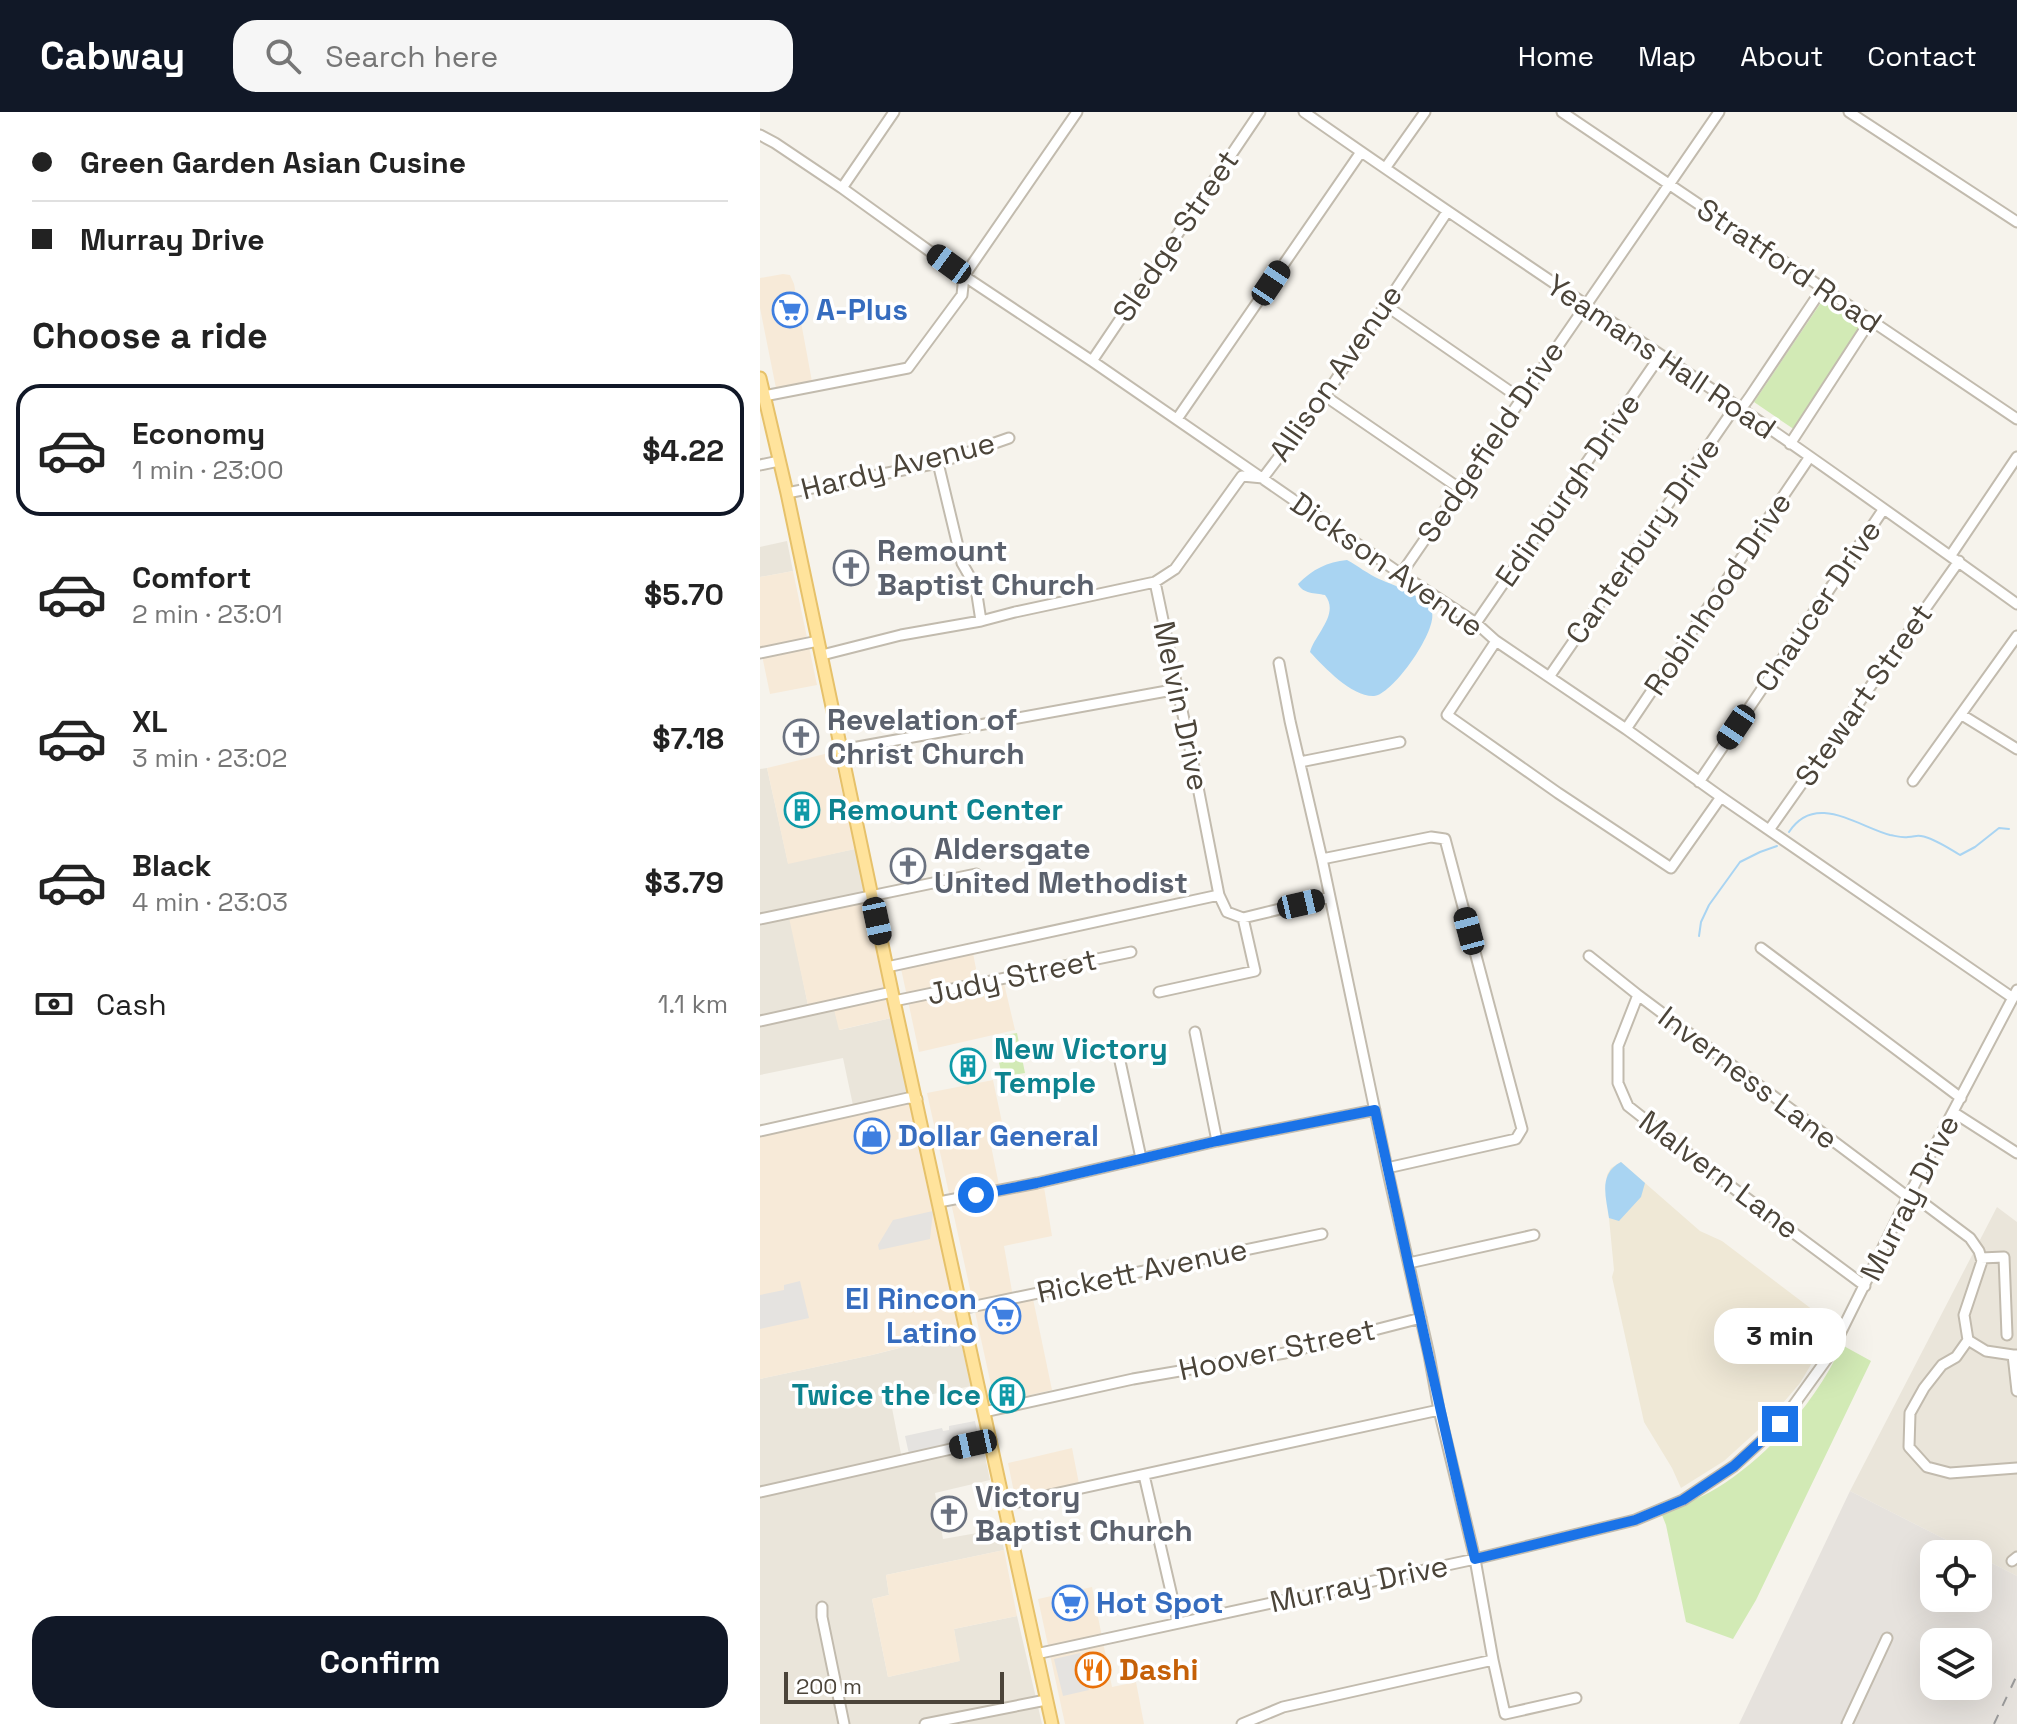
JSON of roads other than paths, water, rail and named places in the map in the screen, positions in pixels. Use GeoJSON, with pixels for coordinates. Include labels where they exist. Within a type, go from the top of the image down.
{"type":"FeatureCollection","features":[{"type":"Feature","properties":{"kind":"main road"},"geometry":{"type":"LineString","coordinates":[[762,388],[1052,1724]]}},
{"type":"Feature","properties":{"kind":"street"},"geometry":{"type":"LineString","coordinates":[[842,188],[894,112]]}},
{"type":"Feature","properties":{"kind":"street"},"geometry":{"type":"LineString","coordinates":[[762,388],[908,368],[962,295],[964,276],[1077,112]]}},
{"type":"Feature","properties":{"kind":"street","name":"Sledge Street"},"geometry":{"type":"LineString","coordinates":[[1092,361],[1260,112]]}},
{"type":"Feature","properties":{"kind":"street","name":"Yeamans Hall Road"},"geometry":{"type":"LineString","coordinates":[[1304,112],[1741,409],[2017,604]]}},
{"type":"Feature","properties":{"kind":"street"},"geometry":{"type":"LineString","coordinates":[[1386,167],[1425,112]]}},
{"type":"Feature","properties":{"kind":"street","name":"Stratford Road"},"geometry":{"type":"LineString","coordinates":[[1562,112],[2017,419]]}},
{"type":"Feature","properties":{"kind":"street","name":"Sedgefield Drive"},"geometry":{"type":"LineString","coordinates":[[1401,574],[1719,112]]}},
{"type":"Feature","properties":{"kind":"street"},"geometry":{"type":"LineString","coordinates":[[1849,112],[2017,222]]}},
{"type":"Feature","properties":{"kind":"street","name":"Dickson Avenue"},"geometry":{"type":"LineString","coordinates":[[760,135],[1476,623],[1496,641],[1769,830],[2015,994]]}},
{"type":"Feature","properties":{"kind":"street"},"geometry":{"type":"LineString","coordinates":[[1177,419],[1361,152]]}},
{"type":"Feature","properties":{"kind":"street","name":"Allison Avenue"},"geometry":{"type":"LineString","coordinates":[[822,655],[901,635],[981,621],[1155,582],[1175,569],[1242,476],[1263,478],[1325,396],[1447,212]]}},
{"type":"Feature","properties":{"kind":"street","name":"Canterbury Drive"},"geometry":{"type":"LineString","coordinates":[[1549,677],[1731,413],[1741,409],[1822,289]]}},
{"type":"Feature","properties":{"kind":"street"},"geometry":{"type":"LineString","coordinates":[[1385,305],[1521,399]]}},
{"type":"Feature","properties":{"kind":"street"},"geometry":{"type":"LineString","coordinates":[[1790,444],[1870,321]]}},
{"type":"Feature","properties":{"kind":"street","name":"Edinburgh Drive"},"geometry":{"type":"LineString","coordinates":[[1476,623],[1660,356]]}},
{"type":"Feature","properties":{"kind":"street"},"geometry":{"type":"LineString","coordinates":[[1325,396],[1459,488]]}},
{"type":"Feature","properties":{"kind":"street","name":"Hardy Avenue"},"geometry":{"type":"LineString","coordinates":[[787,493],[938,463],[1009,438]]}},
{"type":"Feature","properties":{"kind":"street","name":"Stewart Street"},"geometry":{"type":"LineString","coordinates":[[1769,830],[1955,558],[2017,457]]}},
{"type":"Feature","properties":{"kind":"street","name":"Robinhood Drive"},"geometry":{"type":"LineString","coordinates":[[1626,729],[1809,458]]}},
{"type":"Feature","properties":{"kind":"street"},"geometry":{"type":"LineString","coordinates":[[760,465],[779,461]]}},
{"type":"Feature","properties":{"kind":"street"},"geometry":{"type":"LineString","coordinates":[[938,463],[962,563],[974,584],[981,621]]}},
{"type":"Feature","properties":{"kind":"street","name":"Chaucer Drive"},"geometry":{"type":"LineString","coordinates":[[1699,782],[1883,510]]}},
{"type":"Feature","properties":{"kind":"street","name":"Melvin Drive"},"geometry":{"type":"LineString","coordinates":[[1155,582],[1219,895]]}},
{"type":"Feature","properties":{"kind":"street"},"geometry":{"type":"LineString","coordinates":[[1913,781],[2017,636]]}},
{"type":"Feature","properties":{"kind":"street"},"geometry":{"type":"LineString","coordinates":[[760,653],[818,641]]}},
{"type":"Feature","properties":{"kind":"street"},"geometry":{"type":"LineString","coordinates":[[1496,641],[1447,715],[1558,793],[1671,868],[1721,797]]}},
{"type":"Feature","properties":{"kind":"street"},"geometry":{"type":"LineString","coordinates":[[1279,663],[1439,1410],[1475,1559],[1505,1714],[1576,1698]]}},
{"type":"Feature","properties":{"kind":"street"},"geometry":{"type":"LineString","coordinates":[[841,750],[1178,689]]}},
{"type":"Feature","properties":{"kind":"street"},"geometry":{"type":"LineString","coordinates":[[1962,715],[2017,749]]}},
{"type":"Feature","properties":{"kind":"street"},"geometry":{"type":"LineString","coordinates":[[1300,762],[1400,742]]}},
{"type":"Feature","properties":{"kind":"street"},"geometry":{"type":"LineString","coordinates":[[1322,859],[1431,837],[1445,839],[1522,1129],[1516,1139],[1387,1168]]}},
{"type":"Feature","properties":{"kind":"street"},"geometry":{"type":"LineString","coordinates":[[760,919],[976,874]]}},
{"type":"Feature","properties":{"kind":"street"},"geometry":{"type":"LineString","coordinates":[[887,967],[1219,895],[1227,912],[1243,918],[1330,897]]}},
{"type":"Feature","properties":{"kind":"street"},"geometry":{"type":"LineString","coordinates":[[1159,992],[1255,971],[1243,918]]}},
{"type":"Feature","properties":{"kind":"street"},"geometry":{"type":"LineString","coordinates":[[1761,948],[1961,1098]]}},
{"type":"Feature","properties":{"kind":"street","name":"Judy Street"},"geometry":{"type":"LineString","coordinates":[[760,1021],[1131,952]]}},
{"type":"Feature","properties":{"kind":"street","name":"Inverness Lane"},"geometry":{"type":"LineString","coordinates":[[1589,956],[1970,1238],[1981,1258],[2004,1257],[2007,1335]]}},
{"type":"Feature","properties":{"kind":"street","name":"Murray Drive"},"geometry":{"type":"LineString","coordinates":[[1036,1654],[1475,1559],[1635,1520],[1683,1500],[1734,1466],[1780,1424],[1814,1380],[1836,1344],[1909,1195],[2015,994]]}},
{"type":"Feature","properties":{"kind":"street","name":"Malvern Lane"},"geometry":{"type":"LineString","coordinates":[[1638,995],[1618,1046],[1618,1083],[1628,1106],[1865,1286]]}},
{"type":"Feature","properties":{"kind":"street"},"geometry":{"type":"LineString","coordinates":[[1195,1032],[1217,1141]]}},
{"type":"Feature","properties":{"kind":"street"},"geometry":{"type":"LineString","coordinates":[[1118,1052],[1141,1158]]}},
{"type":"Feature","properties":{"kind":"street"},"geometry":{"type":"LineString","coordinates":[[760,1131],[908,1098],[917,1099]]}},
{"type":"Feature","properties":{"kind":"street"},"geometry":{"type":"LineString","coordinates":[[939,1202],[1375,1110]]}},
{"type":"Feature","properties":{"kind":"street"},"geometry":{"type":"LineString","coordinates":[[1953,1112],[2017,1153]]}},
{"type":"Feature","properties":{"kind":"street","name":"Rickett Avenue"},"geometry":{"type":"LineString","coordinates":[[961,1309],[1322,1234]]}},
{"type":"Feature","properties":{"kind":"street"},"geometry":{"type":"LineString","coordinates":[[1409,1263],[1534,1235]]}},
{"type":"Feature","properties":{"kind":"street"},"geometry":{"type":"LineString","coordinates":[[1981,1258],[1964,1315],[1968,1340],[1956,1357],[1942,1365],[1910,1413],[1909,1447],[1927,1467],[1950,1473],[2017,1468]]}},
{"type":"Feature","properties":{"kind":"street","name":"Hoover Street"},"geometry":{"type":"LineString","coordinates":[[984,1412],[1133,1379],[1285,1353],[1421,1318]]}},
{"type":"Feature","properties":{"kind":"street"},"geometry":{"type":"LineString","coordinates":[[1968,1340],[1986,1351],[2015,1355],[2017,1391]]}},
{"type":"Feature","properties":{"kind":"street"},"geometry":{"type":"LineString","coordinates":[[1004,1505],[1439,1410]]}},
{"type":"Feature","properties":{"kind":"street"},"geometry":{"type":"LineString","coordinates":[[760,1492],[991,1440]]}},
{"type":"Feature","properties":{"kind":"street"},"geometry":{"type":"LineString","coordinates":[[1144,1475],[1178,1622]]}},
{"type":"Feature","properties":{"kind":"street"},"geometry":{"type":"LineString","coordinates":[[822,1607],[844,1724]]}},
{"type":"Feature","properties":{"kind":"street"},"geometry":{"type":"LineString","coordinates":[[1847,1724],[1887,1638]]}},
{"type":"Feature","properties":{"kind":"street"},"geometry":{"type":"LineString","coordinates":[[1242,1724],[1283,1707],[1493,1660]]}},
{"type":"Feature","properties":{"kind":"street"},"geometry":{"type":"LineString","coordinates":[[925,1724],[1046,1700]]}},
{"type":"Feature","properties":{"kind":"water"},"geometry":{"type":"Polygon","coordinates":[[[1347,560],[1414,595],[1431,610],[1429,630],[1413,659],[1392,684],[1374,696],[1348,687],[1310,652],[1328,617],[1329,602],[1325,595],[1306,591],[1298,584],[1321,567],[1347,560]]]}},
{"type":"Feature","properties":{"kind":"water"},"geometry":{"type":"Polygon","coordinates":[[[1621,1162],[1645,1183],[1641,1197],[1619,1221],[1609,1218],[1605,1187],[1609,1173],[1621,1162]]]}},
{"type":"Feature","properties":{"kind":"waterway"},"geometry":{"type":"LineString","coordinates":[[1789,832],[1799,820],[1811,814],[1824,813],[1890,835],[1926,837],[1960,855],[1999,828],[2009,829]]}},
{"type":"Feature","properties":{"kind":"waterway"},"geometry":{"type":"LineString","coordinates":[[1699,936],[1709,905],[1740,862],[1777,846]]}},
{"type":"Feature","properties":{"kind":"railway"},"geometry":{"type":"LineString","coordinates":[[1994,1724],[2017,1675]]}},
{"type":"Feature","properties":{"kind":"place","name":"A-Plus"},"geometry":{"type":"Point","coordinates":[790,310]}},
{"type":"Feature","properties":{"kind":"place","name":"Remount Baptist Church"},"geometry":{"type":"Point","coordinates":[851,568]}},
{"type":"Feature","properties":{"kind":"place","name":"Revelation of Christ Church"},"geometry":{"type":"Point","coordinates":[801,737]}},
{"type":"Feature","properties":{"kind":"place","name":"Remount Center"},"geometry":{"type":"Point","coordinates":[802,810]}},
{"type":"Feature","properties":{"kind":"place","name":"Aldersgate United Methodist"},"geometry":{"type":"Point","coordinates":[908,866]}},
{"type":"Feature","properties":{"kind":"place","name":"New Victory Temple"},"geometry":{"type":"Point","coordinates":[968,1066]}},
{"type":"Feature","properties":{"kind":"place","name":"Dollar General"},"geometry":{"type":"Point","coordinates":[872,1136]}},
{"type":"Feature","properties":{"kind":"place","name":"El Rincon Latino"},"geometry":{"type":"Point","coordinates":[1003,1316]}},
{"type":"Feature","properties":{"kind":"place","name":"Twice the Ice"},"geometry":{"type":"Point","coordinates":[1007,1395]}},
{"type":"Feature","properties":{"kind":"place","name":"Victory Baptist Church"},"geometry":{"type":"Point","coordinates":[949,1514]}},
{"type":"Feature","properties":{"kind":"place","name":"Hot Spot"},"geometry":{"type":"Point","coordinates":[1070,1603]}},
{"type":"Feature","properties":{"kind":"place","name":"Dashi"},"geometry":{"type":"Point","coordinates":[1093,1670]}}]}
